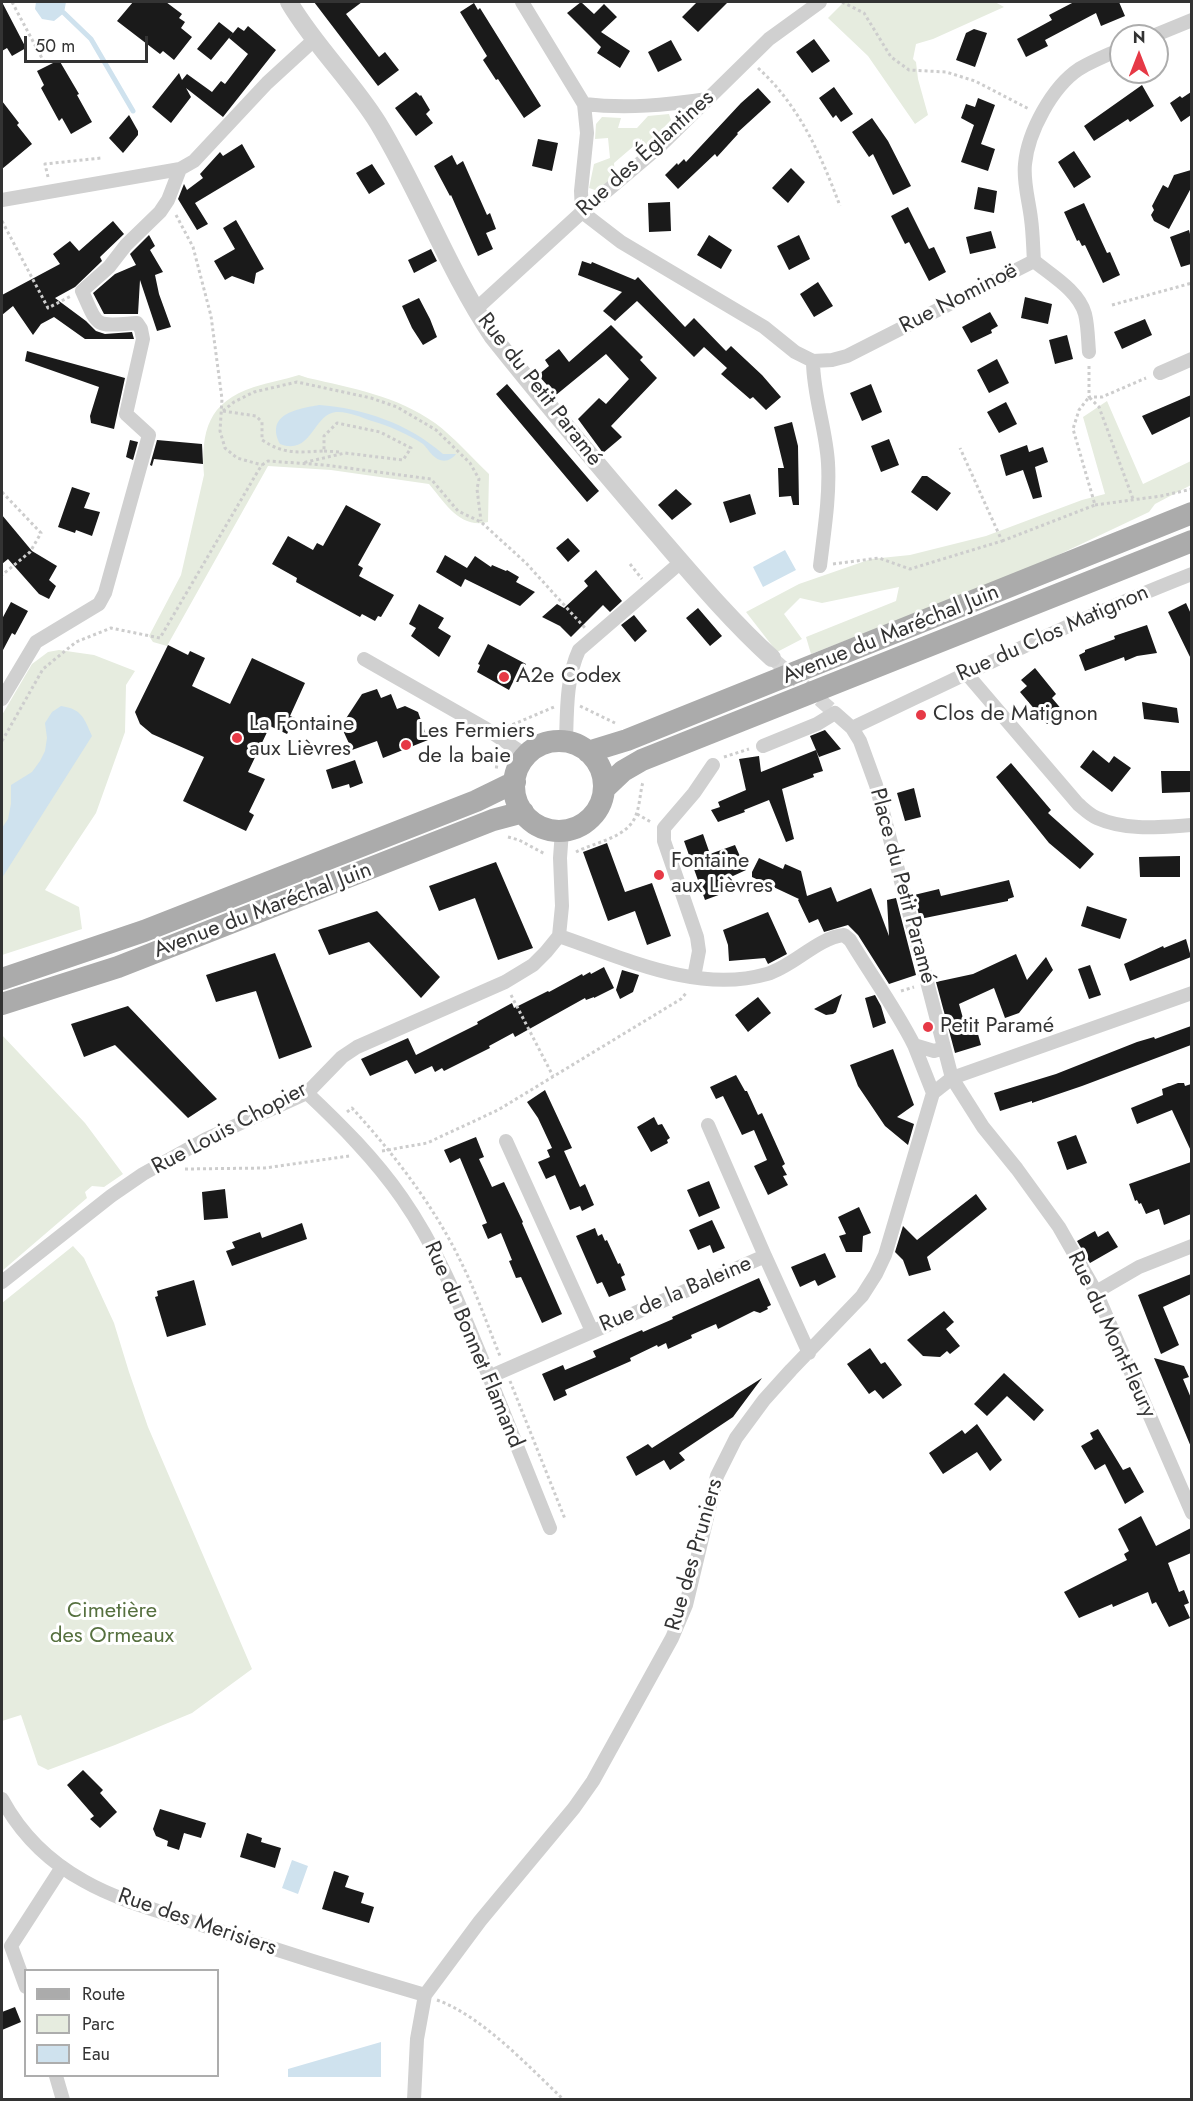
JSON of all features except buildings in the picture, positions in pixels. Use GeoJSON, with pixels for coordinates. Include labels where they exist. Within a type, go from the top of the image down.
{"type":"FeatureCollection","features":[{"type":"Feature","properties":{"kind":"main road","name":"Avenue du Maréchal Juin"},"geometry":{"type":"LineString","coordinates":[[588,752],[627,740],[1191,513]]}},
{"type":"Feature","properties":{"kind":"main road","name":"Avenue du Maréchal Juin"},"geometry":{"type":"LineString","coordinates":[[604,789],[623,771],[642,760],[1191,541]]}},
{"type":"Feature","properties":{"kind":"main road"},"geometry":{"type":"LineString","coordinates":[[566,742],[588,752],[601,769],[604,789],[598,810],[591,818],[573,829],[562,831],[540,826],[523,812],[504,778],[519,768],[526,756],[549,743],[566,742]]}},
{"type":"Feature","properties":{"kind":"main road","name":"Avenue du Maréchal Juin"},"geometry":{"type":"LineString","coordinates":[[2,979],[144,931],[476,801],[504,778]]}},
{"type":"Feature","properties":{"kind":"main road","name":"Avenue du Maréchal Juin"},"geometry":{"type":"LineString","coordinates":[[2,1004],[118,967],[493,820],[523,812]]}},
{"type":"Feature","properties":{"kind":"street","name":"Rue du Petit Paramé"},"geometry":{"type":"LineString","coordinates":[[289,2],[378,122],[475,310],[493,337],[681,562],[744,633],[772,658]]}},
{"type":"Feature","properties":{"kind":"street"},"geometry":{"type":"LineString","coordinates":[[522,2],[584,104],[587,133],[582,212],[621,242],[764,327],[795,352],[813,361],[813,379],[825,435],[828,466],[820,566]]}},
{"type":"Feature","properties":{"kind":"street","name":"Rue des Églantines"},"geometry":{"type":"LineString","coordinates":[[475,310],[582,212],[659,147],[769,39],[820,2]]}},
{"type":"Feature","properties":{"kind":"street"},"geometry":{"type":"LineString","coordinates":[[1169,30],[1191,20]]}},
{"type":"Feature","properties":{"kind":"street"},"geometry":{"type":"LineString","coordinates":[[2,200],[180,169],[194,160],[275,76],[315,39]]}},
{"type":"Feature","properties":{"kind":"street","name":"Rue Nominoë"},"geometry":{"type":"LineString","coordinates":[[813,361],[847,356],[1034,261],[1025,164],[1029,141],[1041,115],[1059,89],[1078,70],[1109,55]]}},
{"type":"Feature","properties":{"kind":"street"},"geometry":{"type":"LineString","coordinates":[[584,104],[611,107],[654,107],[708,99]]}},
{"type":"Feature","properties":{"kind":"street"},"geometry":{"type":"LineString","coordinates":[[2,699],[36,642],[99,604],[105,593],[149,435],[126,414],[143,339],[141,328],[137,323],[108,325],[99,323],[82,291],[109,267],[126,245],[160,212],[168,200],[180,169]]}},
{"type":"Feature","properties":{"kind":"street"},"geometry":{"type":"LineString","coordinates":[[1034,261],[1068,288],[1080,302],[1085,313],[1089,352]]}},
{"type":"Feature","properties":{"kind":"street"},"geometry":{"type":"LineString","coordinates":[[1160,373],[1191,359]]}},
{"type":"Feature","properties":{"kind":"street"},"geometry":{"type":"LineString","coordinates":[[566,742],[567,704],[573,663],[579,650],[649,587],[681,562]]}},
{"type":"Feature","properties":{"kind":"street","name":"Rue du Clos Matignon"},"geometry":{"type":"LineString","coordinates":[[852,728],[1137,595],[1191,574]]}},
{"type":"Feature","properties":{"kind":"street"},"geometry":{"type":"LineString","coordinates":[[364,659],[496,735],[526,756]]}},
{"type":"Feature","properties":{"kind":"street"},"geometry":{"type":"LineString","coordinates":[[966,673],[1078,804],[1095,817],[1115,824],[1141,828],[1191,825]]}},
{"type":"Feature","properties":{"kind":"street"},"geometry":{"type":"LineString","coordinates":[[763,746],[817,724],[835,713],[852,728]]}},
{"type":"Feature","properties":{"kind":"street","name":"Place du Petit Paramé"},"geometry":{"type":"LineString","coordinates":[[852,728],[860,741],[886,817],[952,1078]]}},
{"type":"Feature","properties":{"kind":"street"},"geometry":{"type":"LineString","coordinates":[[562,831],[560,858],[562,906],[559,936],[661,971],[694,977],[699,951],[697,937],[664,841],[664,828],[694,793],[713,765]]}},
{"type":"Feature","properties":{"kind":"street","name":"Place du Petit Paramé"},"geometry":{"type":"LineString","coordinates":[[694,977],[734,979],[764,975],[779,970],[837,936],[844,935],[850,940],[904,1025],[933,1093]]}},
{"type":"Feature","properties":{"kind":"street","name":"Rue Louis Chopier"},"geometry":{"type":"LineString","coordinates":[[2,1282],[111,1196],[158,1165],[206,1139],[307,1093],[342,1057],[357,1047],[505,982],[533,965],[559,936]]}},
{"type":"Feature","properties":{"kind":"street"},"geometry":{"type":"LineString","coordinates":[[933,1093],[952,1078],[1191,993]]}},
{"type":"Feature","properties":{"kind":"street"},"geometry":{"type":"LineString","coordinates":[[914,1045],[934,1051],[944,1048]]}},
{"type":"Feature","properties":{"kind":"street","name":"Rue du Mont-Fleury"},"geometry":{"type":"LineString","coordinates":[[952,1078],[983,1127],[1059,1227],[1096,1292],[1191,1513]]}},
{"type":"Feature","properties":{"kind":"street","name":"Rue du Bonnet Flamand"},"geometry":{"type":"LineString","coordinates":[[307,1093],[336,1120],[402,1198],[443,1266],[550,1527]]}},
{"type":"Feature","properties":{"kind":"street","name":"Rue des Pruniers"},"geometry":{"type":"LineString","coordinates":[[414,2100],[417,2039],[424,1995],[480,1921],[574,1808],[593,1781],[672,1638],[686,1605],[717,1476],[736,1438],[764,1400],[862,1296],[876,1274],[885,1255],[933,1093]]}},
{"type":"Feature","properties":{"kind":"street"},"geometry":{"type":"LineString","coordinates":[[708,1125],[765,1256]]}},
{"type":"Feature","properties":{"kind":"street"},"geometry":{"type":"LineString","coordinates":[[506,1141],[592,1331]]}},
{"type":"Feature","properties":{"kind":"street"},"geometry":{"type":"LineString","coordinates":[[1096,1292],[1138,1267],[1191,1246]]}},
{"type":"Feature","properties":{"kind":"street","name":"Rue de la Baleine"},"geometry":{"type":"LineString","coordinates":[[489,1377],[765,1256],[809,1353]]}},
{"type":"Feature","properties":{"kind":"street","name":"Rue des Merisiers"},"geometry":{"type":"LineString","coordinates":[[2,1799],[8,1822],[35,1846],[84,1881],[114,1895],[244,1940],[424,1995]]}},
{"type":"Feature","properties":{"kind":"street"},"geometry":{"type":"LineString","coordinates":[[24,1982],[11,1946],[62,1867]]}},
{"type":"Feature","properties":{"kind":"street"},"geometry":{"type":"LineString","coordinates":[[56,2077],[63,2100]]}},
{"type":"Feature","properties":{"kind":"path"},"geometry":{"type":"LineString","coordinates":[[12,2],[44,62]]}},
{"type":"Feature","properties":{"kind":"path"},"geometry":{"type":"LineString","coordinates":[[842,2],[864,13],[891,57],[909,70],[946,72],[975,81],[1041,115]]}},
{"type":"Feature","properties":{"kind":"path"},"geometry":{"type":"LineString","coordinates":[[747,59],[770,79],[794,108],[821,156],[840,206]]}},
{"type":"Feature","properties":{"kind":"path"},"geometry":{"type":"LineString","coordinates":[[52,191],[45,164],[101,158]]}},
{"type":"Feature","properties":{"kind":"path"},"geometry":{"type":"LineString","coordinates":[[168,200],[193,247],[212,316],[223,411],[220,431],[225,448],[237,458],[262,465]]}},
{"type":"Feature","properties":{"kind":"path"},"geometry":{"type":"LineString","coordinates":[[2,221],[48,308],[82,291]]}},
{"type":"Feature","properties":{"kind":"path"},"geometry":{"type":"LineString","coordinates":[[1112,305],[1191,283]]}},
{"type":"Feature","properties":{"kind":"path"},"geometry":{"type":"LineString","coordinates":[[1089,352],[1089,397],[1079,410],[1073,429],[1095,505]]}},
{"type":"Feature","properties":{"kind":"path"},"geometry":{"type":"LineString","coordinates":[[1089,397],[1102,397],[1160,373]]}},
{"type":"Feature","properties":{"kind":"path"},"geometry":{"type":"LineString","coordinates":[[223,411],[234,402],[254,392],[297,382],[397,407],[436,430],[470,463],[479,479],[477,489],[481,522]]}},
{"type":"Feature","properties":{"kind":"path"},"geometry":{"type":"LineString","coordinates":[[1089,397],[1099,407],[1133,499]]}},
{"type":"Feature","properties":{"kind":"path"},"geometry":{"type":"LineString","coordinates":[[223,411],[256,416],[262,422],[262,440],[277,450],[324,451],[403,460],[411,448],[380,432],[337,423],[324,436],[324,451]]}},
{"type":"Feature","properties":{"kind":"path"},"geometry":{"type":"LineString","coordinates":[[960,448],[1002,541]]}},
{"type":"Feature","properties":{"kind":"path"},"geometry":{"type":"LineString","coordinates":[[297,464],[345,453]]}},
{"type":"Feature","properties":{"kind":"path"},"geometry":{"type":"LineString","coordinates":[[2,741],[43,669],[76,642],[111,628],[160,638],[262,465],[268,461],[325,465],[431,479],[458,511],[481,522],[526,563],[593,636]]}},
{"type":"Feature","properties":{"kind":"path"},"geometry":{"type":"LineString","coordinates":[[820,566],[879,558],[910,569],[1002,541],[1095,505],[1191,489]]}},
{"type":"Feature","properties":{"kind":"path"},"geometry":{"type":"LineString","coordinates":[[2,492],[41,533],[30,552],[2,575]]}},
{"type":"Feature","properties":{"kind":"path"},"geometry":{"type":"LineString","coordinates":[[630,564],[649,587]]}},
{"type":"Feature","properties":{"kind":"path"},"geometry":{"type":"LineString","coordinates":[[504,778],[497,769],[498,758],[491,745],[499,729],[560,704],[583,707],[615,723],[623,731],[627,740]]}},
{"type":"Feature","properties":{"kind":"path"},"geometry":{"type":"LineString","coordinates":[[713,765],[729,754],[763,746]]}},
{"type":"Feature","properties":{"kind":"path"},"geometry":{"type":"LineString","coordinates":[[493,820],[497,829],[506,836],[519,840],[551,858],[569,858],[577,851],[631,826],[637,814],[646,769],[642,760]]}},
{"type":"Feature","properties":{"kind":"path"},"geometry":{"type":"LineString","coordinates":[[158,1165],[183,1169],[265,1168],[427,1143],[498,1110],[681,999],[690,989],[694,977]]}},
{"type":"Feature","properties":{"kind":"path"},"geometry":{"type":"LineString","coordinates":[[505,982],[553,1076]]}},
{"type":"Feature","properties":{"kind":"path"},"geometry":{"type":"LineString","coordinates":[[883,994],[927,982]]}},
{"type":"Feature","properties":{"kind":"path"},"geometry":{"type":"LineString","coordinates":[[424,1995],[451,2005],[489,2031],[564,2100]]}},
{"type":"Feature","properties":{"kind":"green space"},"geometry":{"type":"Polygon","coordinates":[[[844,2],[995,2],[1004,7],[933,39],[916,44],[913,59],[916,62],[918,79],[928,115],[915,124],[868,56],[828,18],[844,2]]]}},
{"type":"Feature","properties":{"kind":"green space"},"geometry":{"type":"Polygon","coordinates":[[[669,114],[671,120],[642,150],[642,139],[614,163],[615,178],[598,191],[589,188],[594,164],[610,158],[608,138],[595,139],[596,124],[602,117],[621,118],[618,128],[637,128],[648,116],[669,114]]]}},
{"type":"Feature","properties":{"kind":"green space"},"geometry":{"type":"Polygon","coordinates":[[[299,375],[390,400],[435,423],[489,474],[488,522],[469,522],[461,518],[447,506],[429,484],[331,470],[268,466],[167,646],[153,642],[149,636],[181,575],[204,475],[204,445],[211,420],[226,401],[239,393],[299,375]]]}},
{"type":"Feature","properties":{"kind":"green space"},"geometry":{"type":"Polygon","coordinates":[[[1107,401],[1143,484],[1191,461],[1191,485],[1155,504],[1149,512],[1020,573],[811,654],[806,637],[896,601],[899,587],[822,603],[800,598],[784,614],[802,639],[777,652],[746,612],[799,584],[871,559],[910,555],[986,536],[1082,500],[1105,494],[1083,417],[1107,401]]]}},
{"type":"Feature","properties":{"kind":"green space"},"geometry":{"type":"Polygon","coordinates":[[[59,650],[94,655],[135,671],[126,685],[125,732],[96,813],[45,890],[79,907],[82,929],[2,955],[2,715],[32,664],[48,652],[59,650]]]}},
{"type":"Feature","properties":{"kind":"green space"},"geometry":{"type":"Polygon","coordinates":[[[2,1035],[85,1123],[123,1174],[104,1187],[92,1186],[85,1192],[87,1198],[2,1271],[2,1035]]]}},
{"type":"Feature","properties":{"kind":"green space","name":"Cimetière des Ormeaux"},"geometry":{"type":"Polygon","coordinates":[[[73,1246],[84,1258],[114,1323],[148,1427],[252,1669],[192,1713],[48,1770],[38,1765],[21,1715],[2,1721],[2,1303],[73,1246]]]}},
{"type":"Feature","properties":{"kind":"water"},"geometry":{"type":"Polygon","coordinates":[[[36,2],[66,2],[64,13],[54,21],[42,19],[35,9],[36,2]]]}},
{"type":"Feature","properties":{"kind":"water"},"geometry":{"type":"Polygon","coordinates":[[[319,405],[352,410],[385,419],[430,443],[443,454],[456,454],[449,460],[437,459],[423,444],[405,434],[359,416],[340,412],[328,414],[306,440],[299,444],[291,446],[280,444],[276,434],[280,420],[293,411],[319,405]]]}},
{"type":"Feature","properties":{"kind":"water"},"geometry":{"type":"Polygon","coordinates":[[[785,550],[796,570],[763,587],[753,567],[785,550]]]}},
{"type":"Feature","properties":{"kind":"water"},"geometry":{"type":"Polygon","coordinates":[[[61,706],[78,712],[92,736],[2,878],[2,828],[8,819],[11,785],[32,772],[40,761],[45,751],[47,738],[45,723],[52,712],[61,706]]]}},
{"type":"Feature","properties":{"kind":"water"},"geometry":{"type":"Polygon","coordinates":[[[292,1860],[308,1866],[298,1894],[282,1888],[292,1860]]]}},
{"type":"Feature","properties":{"kind":"water"},"geometry":{"type":"Polygon","coordinates":[[[381,2042],[381,2077],[288,2077],[288,2069],[381,2042]]]}},
{"type":"Feature","properties":{"kind":"waterway"},"geometry":{"type":"LineString","coordinates":[[64,13],[91,39],[133,111]]}},
{"type":"Feature","properties":{"kind":"tunnel"},"geometry":{"type":"LineString","coordinates":[[772,658],[835,713]]}},
{"type":"Feature","properties":{"kind":"place","name":"A2e Codex"},"geometry":{"type":"Point","coordinates":[504,677]}},
{"type":"Feature","properties":{"kind":"place","name":"Clos de Matignon"},"geometry":{"type":"Point","coordinates":[921,715]}},
{"type":"Feature","properties":{"kind":"place","name":"La Fontaine aux Lièvres"},"geometry":{"type":"Point","coordinates":[237,738]}},
{"type":"Feature","properties":{"kind":"place","name":"Les Fermiers de la baie"},"geometry":{"type":"Point","coordinates":[406,745]}},
{"type":"Feature","properties":{"kind":"place","name":"Fontaine aux Lièvres"},"geometry":{"type":"Point","coordinates":[659,875]}},
{"type":"Feature","properties":{"kind":"place","name":"Petit Paramé"},"geometry":{"type":"Point","coordinates":[928,1027]}}]}
